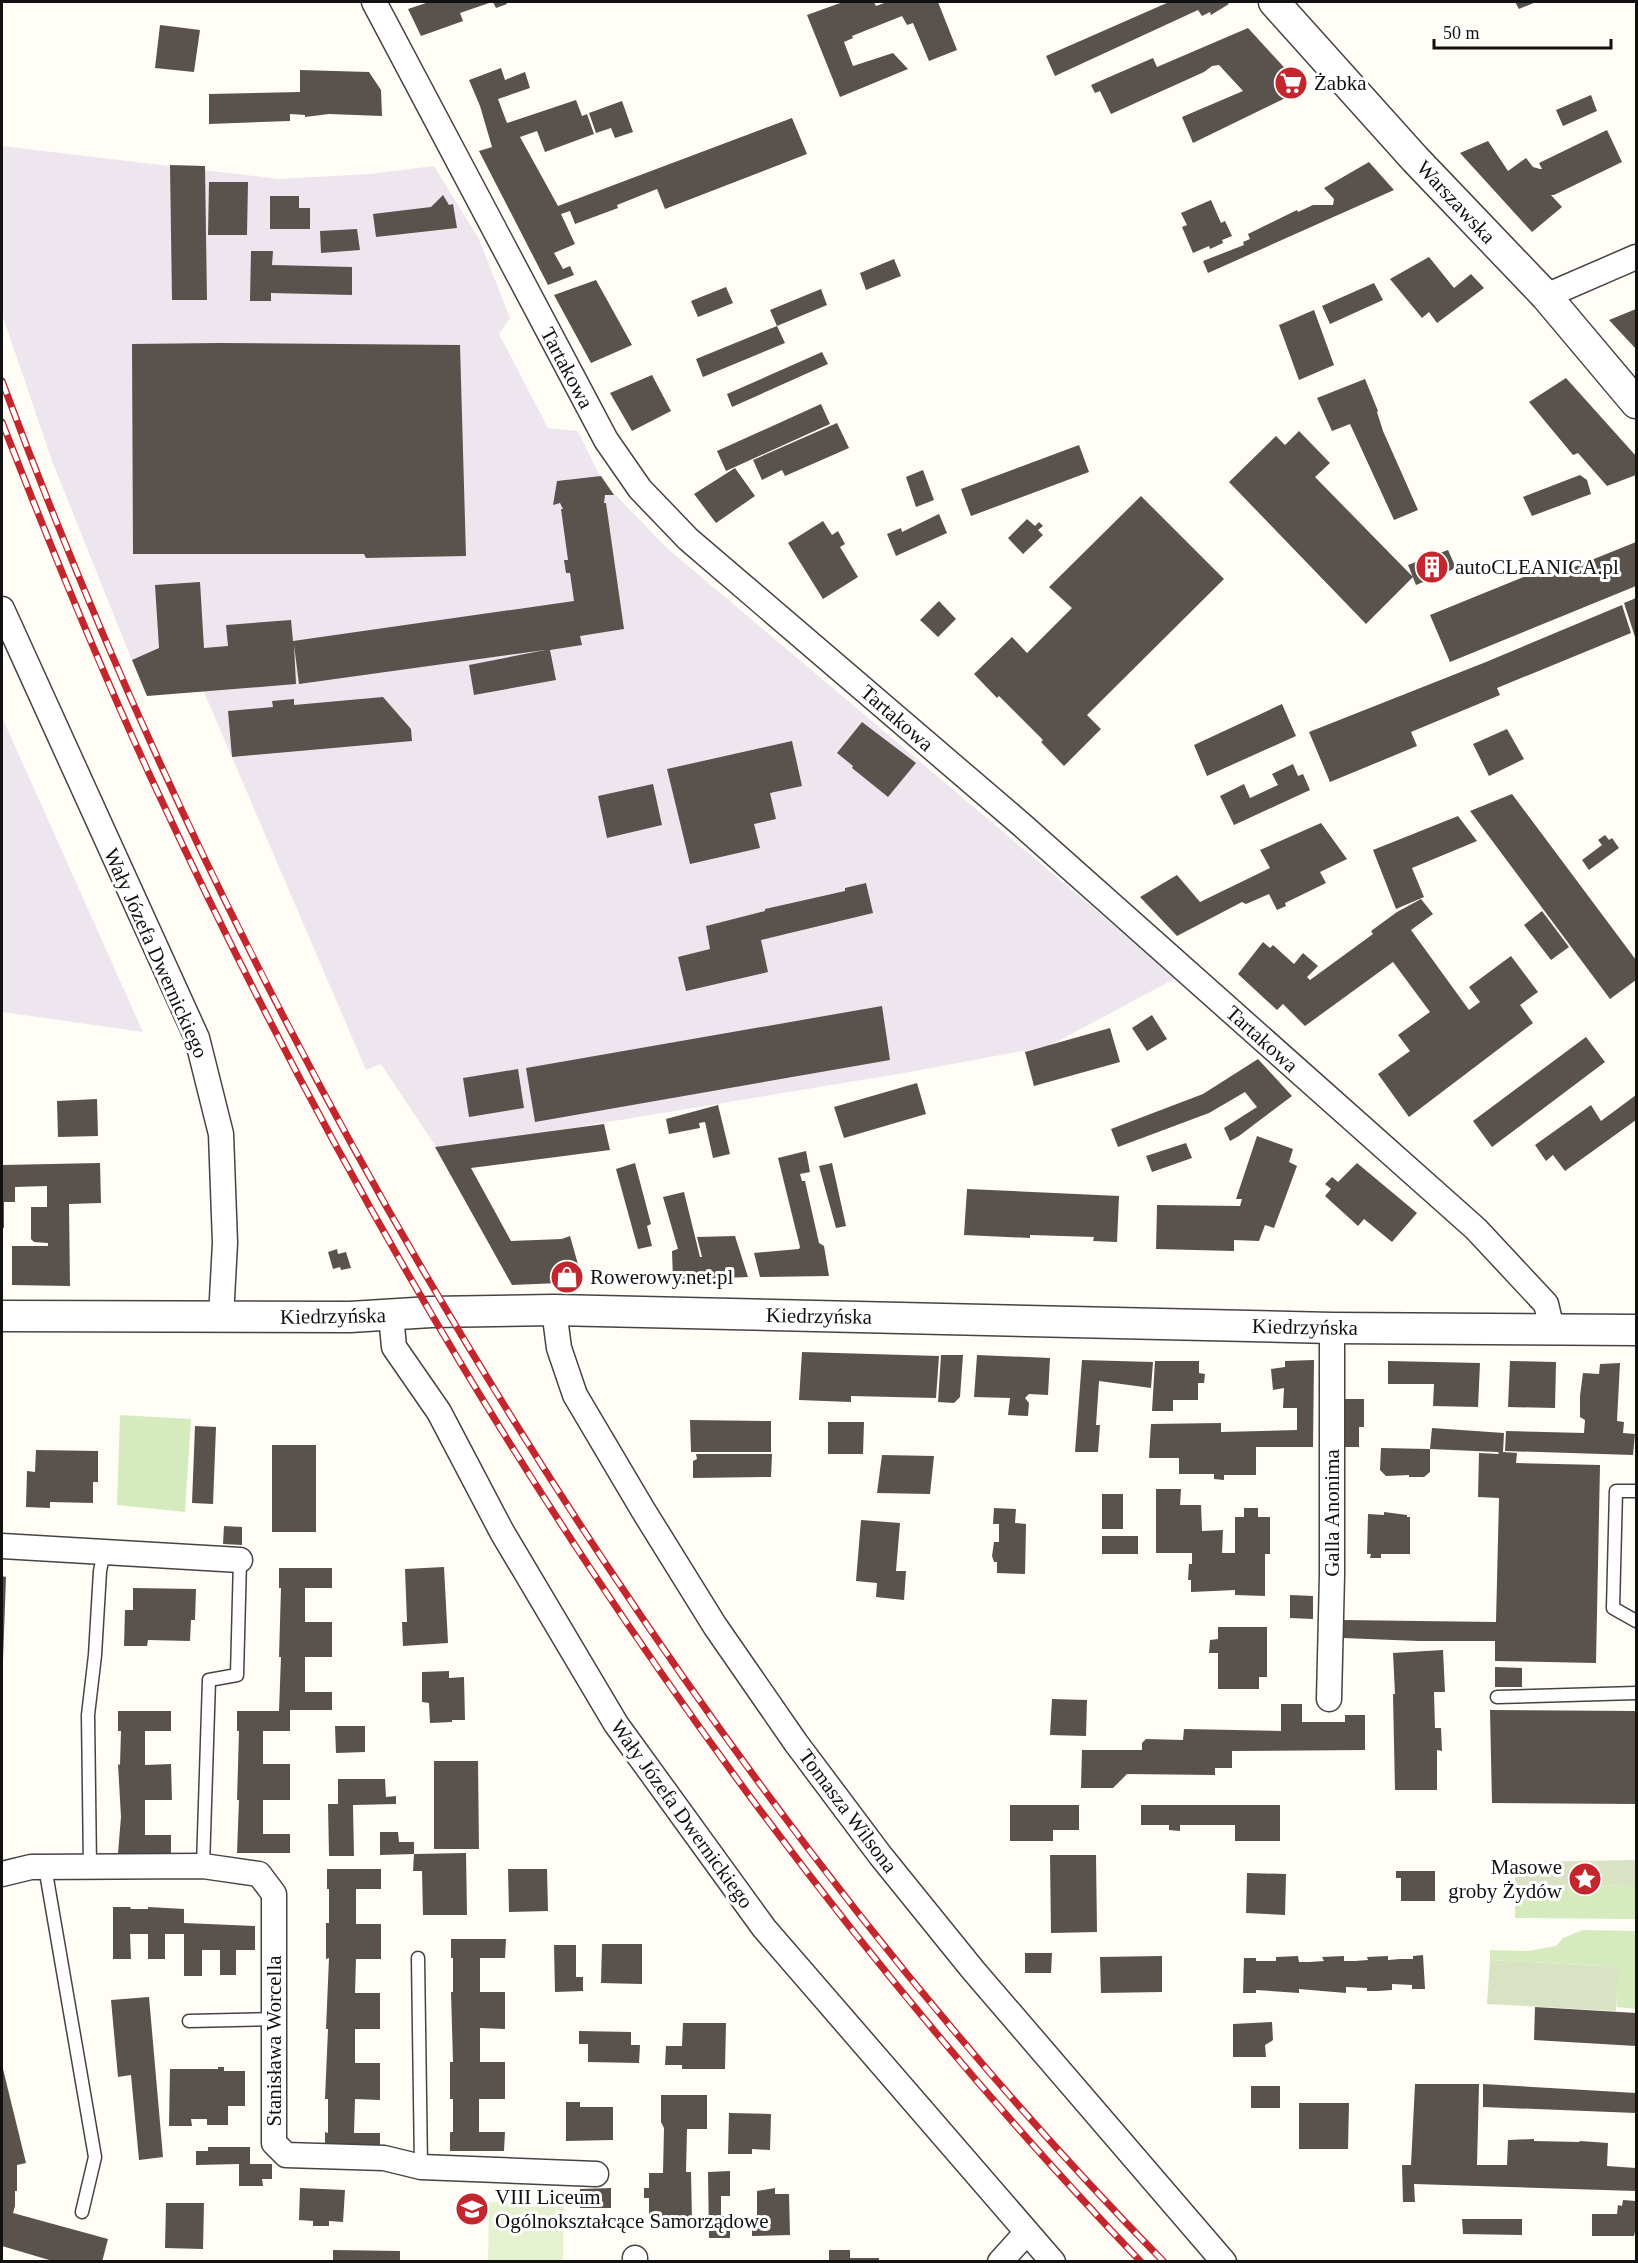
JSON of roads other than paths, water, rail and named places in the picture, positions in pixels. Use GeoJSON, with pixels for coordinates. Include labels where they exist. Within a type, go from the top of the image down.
{"type":"FeatureCollection","features":[{"type":"Feature","properties":{"kind":"street","name":"Tartakowa"},"geometry":{"type":"LineString","coordinates":[[374,2],[606,440],[640,489],[688,539],[1022,825],[1476,1229],[1546,1304],[1552,1329]]}},
{"type":"Feature","properties":{"kind":"street","name":"Warszawska"},"geometry":{"type":"LineString","coordinates":[[1274,2],[1415,159],[1546,296],[1636,403]]}},
{"type":"Feature","properties":{"kind":"street"},"geometry":{"type":"LineString","coordinates":[[1546,296],[1636,257]]}},
{"type":"Feature","properties":{"kind":"street","name":"Wały Józefa Dwernickiego"},"geometry":{"type":"LineString","coordinates":[[2,609],[197,1038],[221,1134],[225,1243],[221,1317]]}},
{"type":"Feature","properties":{"kind":"street","name":"Kiedrzyńska"},"geometry":{"type":"LineString","coordinates":[[2,1316],[350,1317],[554,1310],[1332,1328],[1636,1330]]}},
{"type":"Feature","properties":{"kind":"street","name":"Tomasza Wilsona"},"geometry":{"type":"LineString","coordinates":[[554,1310],[559,1348],[574,1395],[642,1510],[709,1616],[796,1743],[880,1855],[973,1970],[1224,2262]]}},
{"type":"Feature","properties":{"kind":"street","name":"Wały Józefa Dwernickiego"},"geometry":{"type":"LineString","coordinates":[[391,1315],[394,1347],[439,1412],[502,1532],[616,1724],[764,1928],[1053,2262]]}},
{"type":"Feature","properties":{"kind":"street","name":"Galla Anonima"},"geometry":{"type":"LineString","coordinates":[[1329,1699],[1332,1575],[1332,1328]]}},
{"type":"Feature","properties":{"kind":"street"},"geometry":{"type":"LineString","coordinates":[[2,1546],[240,1560]]}},
{"type":"Feature","properties":{"kind":"street","name":"Stanisława Worcella"},"geometry":{"type":"LineString","coordinates":[[2,1874],[31,1867],[90,1866],[203,1866],[259,1874],[273,1894],[274,2143],[286,2155],[384,2158],[420,2167],[596,2174]]}},
{"type":"Feature","properties":{"kind":"street"},"geometry":{"type":"LineString","coordinates":[[1000,2262],[1026,2232]]}},
{"type":"Feature","properties":{"kind":"lane"},"geometry":{"type":"LineString","coordinates":[[1636,1491],[1616,1491],[1613,1608],[1636,1621]]}},
{"type":"Feature","properties":{"kind":"lane"},"geometry":{"type":"LineString","coordinates":[[90,1866],[88,1715],[95,1655],[100,1572],[104,1552]]}},
{"type":"Feature","properties":{"kind":"lane"},"geometry":{"type":"LineString","coordinates":[[203,1866],[209,1680],[237,1675],[240,1560]]}},
{"type":"Feature","properties":{"kind":"lane"},"geometry":{"type":"LineString","coordinates":[[1497,1697],[1636,1693]]}},
{"type":"Feature","properties":{"kind":"lane"},"geometry":{"type":"LineString","coordinates":[[45,1867],[95,2157],[82,2212]]}},
{"type":"Feature","properties":{"kind":"lane"},"geometry":{"type":"LineString","coordinates":[[418,1958],[420,2167]]}},
{"type":"Feature","properties":{"kind":"lane"},"geometry":{"type":"LineString","coordinates":[[189,2021],[274,2019]]}},
{"type":"Feature","properties":{"kind":"railway"},"geometry":{"type":"LineString","coordinates":[[2,381],[62,536],[127,689],[196,840],[270,990],[348,1137],[430,1282],[516,1424],[606,1564],[733,1748],[868,1926],[1012,2098],[1164,2262]]}},
{"type":"Feature","properties":{"kind":"railway"},"geometry":{"type":"LineString","coordinates":[[2,422],[117,703],[256,994],[360,1189],[472,1381],[590,1569],[717,1751],[850,1928],[992,2098],[1141,2262]]}},
{"type":"Feature","properties":{"kind":"place","name":"Żabka"},"geometry":{"type":"Point","coordinates":[1291,83]}},
{"type":"Feature","properties":{"kind":"place","name":"autoCLEANICA.pl"},"geometry":{"type":"Point","coordinates":[1432,567]}},
{"type":"Feature","properties":{"kind":"place","name":"Rowerowy.net.pl"},"geometry":{"type":"Point","coordinates":[567,1277]}},
{"type":"Feature","properties":{"kind":"place","name":"Masowe groby Żydów"},"geometry":{"type":"Point","coordinates":[1585,1879]}},
{"type":"Feature","properties":{"kind":"place","name":"VIII Liceum Ogólnokształcące Samorządowe"},"geometry":{"type":"Point","coordinates":[472,2209]}}]}
